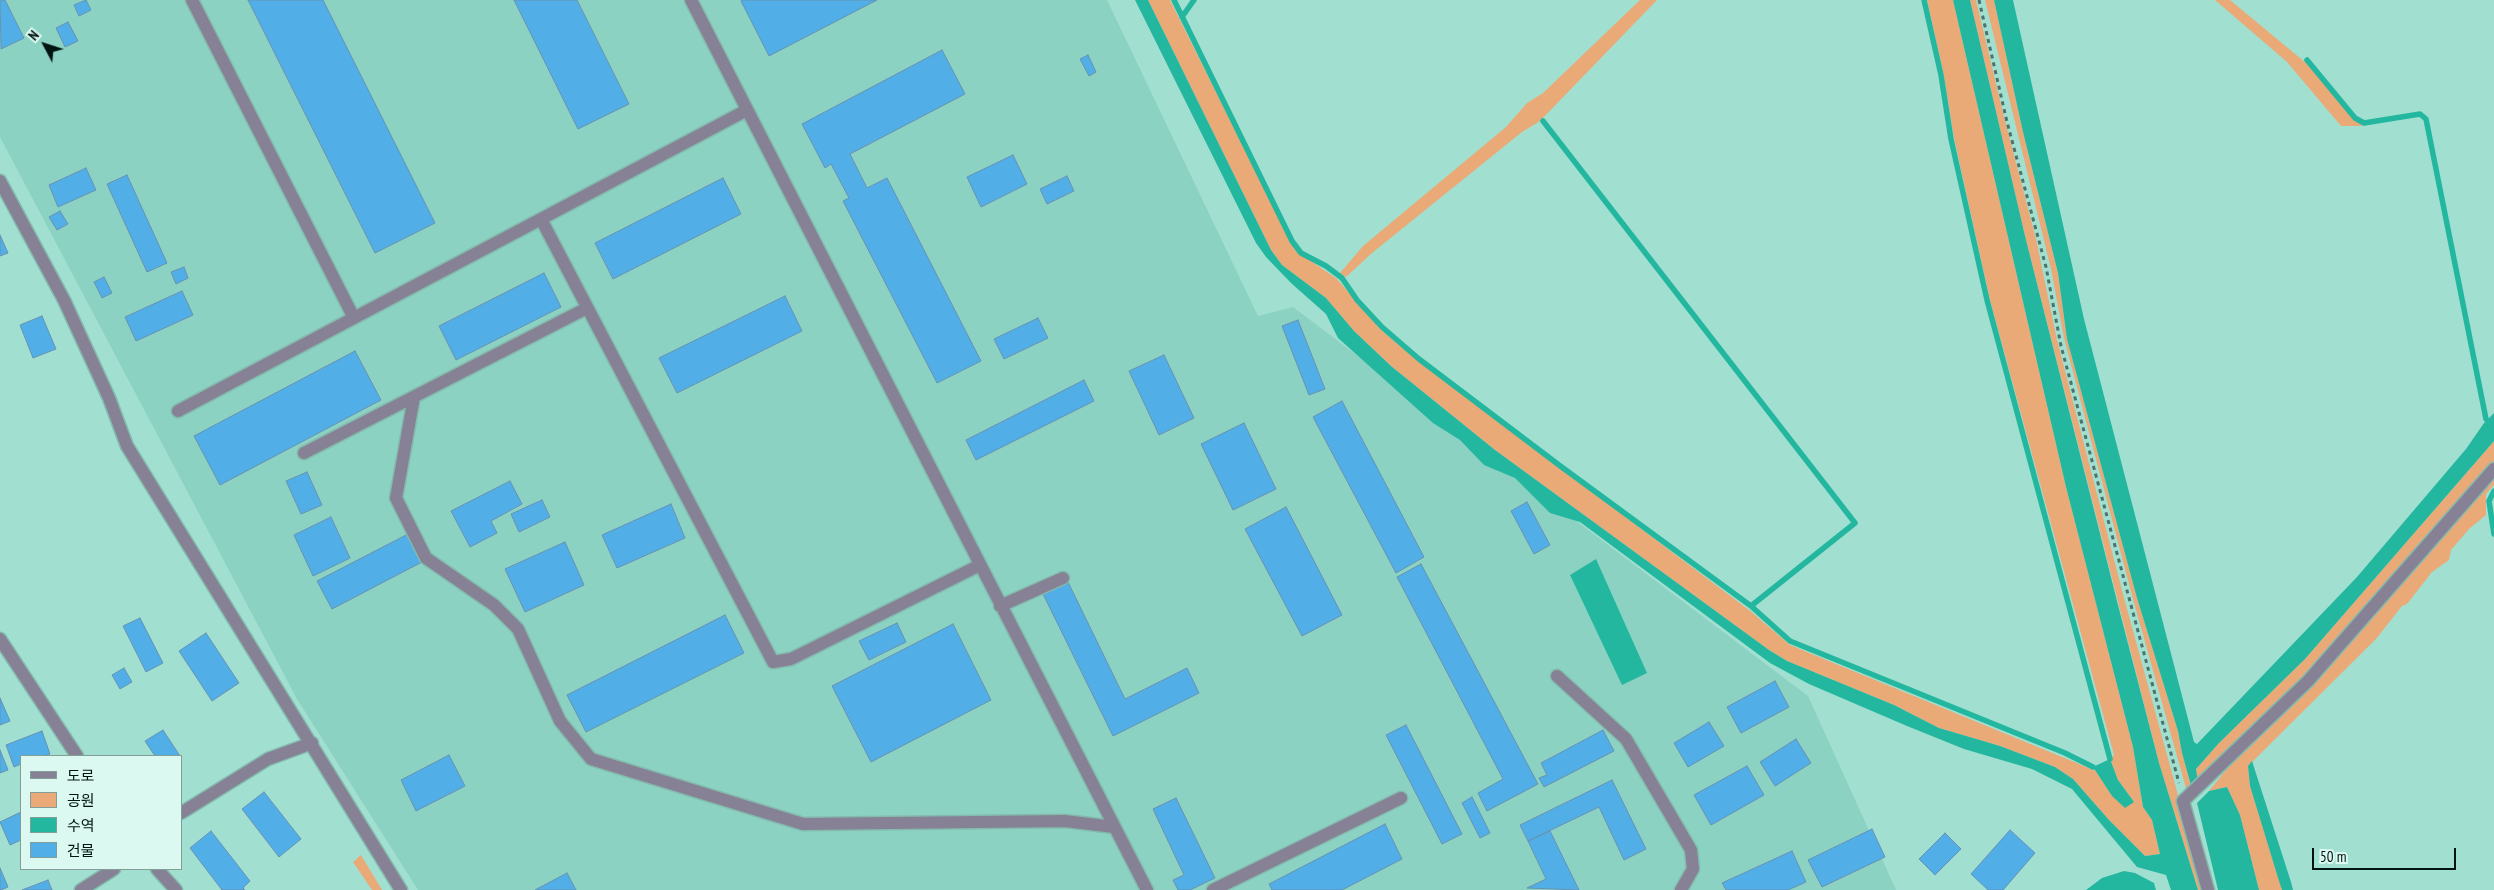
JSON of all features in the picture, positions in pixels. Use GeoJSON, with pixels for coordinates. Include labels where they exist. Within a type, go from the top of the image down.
{"type":"FeatureCollection","features":[{"type":"Feature","properties":{"kind":"street"},"geometry":{"type":"LineString","coordinates":[[192,0],[354,318]]}},
{"type":"Feature","properties":{"kind":"street"},"geometry":{"type":"LineString","coordinates":[[691,0],[1146,890]]}},
{"type":"Feature","properties":{"kind":"street"},"geometry":{"type":"LineString","coordinates":[[178,411],[747,110]]}},
{"type":"Feature","properties":{"kind":"street"},"geometry":{"type":"LineString","coordinates":[[0,181],[64,300],[109,398],[127,446],[401,890]]}},
{"type":"Feature","properties":{"kind":"street"},"geometry":{"type":"LineString","coordinates":[[541,219],[773,662],[791,659],[980,565]]}},
{"type":"Feature","properties":{"kind":"street"},"geometry":{"type":"LineString","coordinates":[[304,453],[587,308]]}},
{"type":"Feature","properties":{"kind":"street"},"geometry":{"type":"LineString","coordinates":[[414,397],[396,498],[426,558],[494,605],[518,629],[560,721],[591,759],[803,824],[1064,821],[1114,828]]}},
{"type":"Feature","properties":{"kind":"street"},"geometry":{"type":"LineString","coordinates":[[2208,890],[2183,801],[2308,681],[2494,469]]}},
{"type":"Feature","properties":{"kind":"street"},"geometry":{"type":"LineString","coordinates":[[1000,606],[1063,578]]}},
{"type":"Feature","properties":{"kind":"street"},"geometry":{"type":"LineString","coordinates":[[0,639],[76,755]]}},
{"type":"Feature","properties":{"kind":"street"},"geometry":{"type":"LineString","coordinates":[[1557,676],[1626,739],[1692,850],[1693,869],[1682,890]]}},
{"type":"Feature","properties":{"kind":"street"},"geometry":{"type":"LineString","coordinates":[[182,812],[268,759],[312,743]]}},
{"type":"Feature","properties":{"kind":"street"},"geometry":{"type":"LineString","coordinates":[[1213,890],[1400,798]]}},
{"type":"Feature","properties":{"kind":"street"},"geometry":{"type":"LineString","coordinates":[[82,890],[112,870]]}},
{"type":"Feature","properties":{"kind":"street"},"geometry":{"type":"LineString","coordinates":[[158,870],[176,890]]}},
{"type":"Feature","properties":{"kind":"path"},"geometry":{"type":"LineString","coordinates":[[1979,0],[2007,122],[2046,267],[2061,346],[2183,801]]}},
{"type":"Feature","properties":{"kind":"shaded area"},"geometry":{"type":"Polygon","coordinates":[[[0,0],[1107,0],[1258,316],[1293,307],[1808,696],[1896,890],[418,890],[297,699],[0,137],[0,0]]]}},
{"type":"Feature","properties":{"kind":"green space"},"geometry":{"type":"Polygon","coordinates":[[[1148,0],[1170,0],[1295,250],[1337,279],[1381,330],[1418,361],[1749,610],[1790,645],[2096,771],[2112,796],[2134,802],[2118,780],[2110,759],[2114,755],[1990,300],[1954,138],[1944,76],[1927,0],[1953,0],[2066,487],[2133,747],[2143,807],[2152,820],[2160,854],[2145,856],[2109,820],[2073,779],[2055,767],[2000,746],[1939,728],[1894,705],[1787,661],[1769,650],[1495,450],[1391,366],[1354,331],[1326,298],[1282,265],[1271,250],[1148,0]]]}},
{"type":"Feature","properties":{"kind":"green space"},"geometry":{"type":"Polygon","coordinates":[[[1640,0],[1657,0],[1540,121],[1522,132],[1372,253],[1346,277],[1340,273],[1363,246],[1506,127],[1527,103],[1543,93],[1640,0]]]}},
{"type":"Feature","properties":{"kind":"green space"},"geometry":{"type":"Polygon","coordinates":[[[1970,0],[1976,0],[2036,239],[2057,340],[2124,598],[2204,890],[2198,890],[2159,763],[2025,236],[1970,0]]]}},
{"type":"Feature","properties":{"kind":"green space"},"geometry":{"type":"Polygon","coordinates":[[[1985,0],[1994,0],[2023,132],[2058,273],[2067,339],[2137,598],[2178,731],[2192,789],[2187,792],[2133,599],[2064,338],[2051,269],[1985,0]]]}},
{"type":"Feature","properties":{"kind":"green space"},"geometry":{"type":"Polygon","coordinates":[[[2215,0],[2230,0],[2306,63],[2362,126],[2341,126],[2287,62],[2215,0]]]}},
{"type":"Feature","properties":{"kind":"green space"},"geometry":{"type":"Polygon","coordinates":[[[2494,441],[2494,464],[2306,677],[2198,781],[2196,769],[2219,743],[2305,659],[2494,441]]]}},
{"type":"Feature","properties":{"kind":"green space"},"geometry":{"type":"Polygon","coordinates":[[[2494,477],[2494,485],[2486,494],[2486,515],[2469,529],[2451,550],[2449,560],[2432,572],[2376,639],[2248,766],[2250,786],[2282,890],[2259,890],[2240,815],[2227,787],[2209,791],[2226,770],[2323,675],[2494,477]]]}},
{"type":"Feature","properties":{"kind":"green space"},"geometry":{"type":"Polygon","coordinates":[[[361,855],[382,890],[372,890],[353,862],[361,855]]]}},
{"type":"Feature","properties":{"kind":"water"},"geometry":{"type":"Polygon","coordinates":[[[1135,0],[1148,0],[1271,250],[1282,265],[1326,298],[1354,331],[1391,366],[1495,450],[1769,650],[1787,661],[1894,705],[1939,728],[2000,746],[2055,767],[2073,779],[2109,820],[2145,856],[2160,854],[2152,820],[2143,807],[2133,747],[2066,487],[1953,0],[1970,0],[2025,236],[2118,605],[2159,763],[2198,890],[2171,890],[2166,875],[2137,867],[2072,789],[2032,769],[1964,749],[1907,726],[1809,684],[1770,663],[1580,522],[1550,513],[1515,478],[1484,465],[1460,440],[1433,423],[1338,338],[1326,314],[1291,283],[1266,257],[1256,243],[1135,0]]]}},
{"type":"Feature","properties":{"kind":"water"},"geometry":{"type":"Polygon","coordinates":[[[1994,0],[2013,0],[2084,319],[2194,742],[2197,744],[2357,577],[2466,449],[2484,423],[2494,413],[2494,441],[2305,659],[2219,743],[2196,769],[2198,781],[2192,789],[2178,731],[2137,598],[2067,339],[2058,273],[2023,132],[1994,0]]]}},
{"type":"Feature","properties":{"kind":"water"},"geometry":{"type":"Polygon","coordinates":[[[1596,559],[1647,673],[1622,685],[1570,575],[1596,559]]]}},
{"type":"Feature","properties":{"kind":"water"},"geometry":{"type":"Polygon","coordinates":[[[2110,759],[2118,780],[2134,802],[2125,808],[2112,796],[2093,767],[2110,759]]]}},
{"type":"Feature","properties":{"kind":"water"},"geometry":{"type":"Polygon","coordinates":[[[2252,761],[2293,890],[2282,890],[2279,881],[2250,786],[2248,766],[2252,761]]]}},
{"type":"Feature","properties":{"kind":"water"},"geometry":{"type":"Polygon","coordinates":[[[2227,787],[2240,815],[2259,890],[2218,890],[2197,803],[2209,791],[2227,787]]]}},
{"type":"Feature","properties":{"kind":"water"},"geometry":{"type":"Polygon","coordinates":[[[2124,871],[2135,873],[2154,883],[2156,890],[2086,890],[2102,878],[2124,871]]]}},
{"type":"Feature","properties":{"kind":"building"},"geometry":{"type":"Polygon","coordinates":[[[0,0],[5,0],[24,38],[1,49],[0,0]]]}},
{"type":"Feature","properties":{"kind":"building"},"geometry":{"type":"Polygon","coordinates":[[[86,0],[91,10],[79,16],[74,5],[86,0]]]}},
{"type":"Feature","properties":{"kind":"building"},"geometry":{"type":"Polygon","coordinates":[[[248,0],[323,0],[435,223],[375,253],[248,0]]]}},
{"type":"Feature","properties":{"kind":"building"},"geometry":{"type":"Polygon","coordinates":[[[514,0],[577,0],[629,104],[578,129],[514,0]]]}},
{"type":"Feature","properties":{"kind":"building"},"geometry":{"type":"Polygon","coordinates":[[[742,0],[877,0],[769,56],[742,0]]]}},
{"type":"Feature","properties":{"kind":"building"},"geometry":{"type":"Polygon","coordinates":[[[68,22],[78,41],[65,47],[56,28],[68,22]]]}},
{"type":"Feature","properties":{"kind":"building"},"geometry":{"type":"Polygon","coordinates":[[[942,50],[965,94],[850,154],[867,188],[887,178],[981,361],[937,383],[843,201],[849,198],[831,164],[825,168],[802,124],[942,50]]]}},
{"type":"Feature","properties":{"kind":"building"},"geometry":{"type":"Polygon","coordinates":[[[1088,55],[1096,72],[1089,76],[1080,59],[1088,55]]]}},
{"type":"Feature","properties":{"kind":"building"},"geometry":{"type":"Polygon","coordinates":[[[1013,155],[1027,184],[981,207],[967,177],[1013,155]]]}},
{"type":"Feature","properties":{"kind":"building"},"geometry":{"type":"Polygon","coordinates":[[[86,168],[96,190],[58,207],[49,185],[86,168]]]}},
{"type":"Feature","properties":{"kind":"building"},"geometry":{"type":"Polygon","coordinates":[[[127,175],[167,263],[147,272],[107,184],[127,175]]]}},
{"type":"Feature","properties":{"kind":"building"},"geometry":{"type":"Polygon","coordinates":[[[1067,176],[1074,191],[1047,204],[1040,189],[1067,176]]]}},
{"type":"Feature","properties":{"kind":"building"},"geometry":{"type":"Polygon","coordinates":[[[723,178],[741,214],[613,279],[595,243],[723,178]]]}},
{"type":"Feature","properties":{"kind":"building"},"geometry":{"type":"Polygon","coordinates":[[[60,211],[68,224],[57,230],[49,217],[60,211]]]}},
{"type":"Feature","properties":{"kind":"building"},"geometry":{"type":"Polygon","coordinates":[[[0,235],[8,253],[0,256],[0,235]]]}},
{"type":"Feature","properties":{"kind":"building"},"geometry":{"type":"Polygon","coordinates":[[[184,267],[188,278],[176,284],[171,272],[184,267]]]}},
{"type":"Feature","properties":{"kind":"building"},"geometry":{"type":"Polygon","coordinates":[[[544,273],[561,307],[456,360],[439,326],[544,273]]]}},
{"type":"Feature","properties":{"kind":"building"},"geometry":{"type":"Polygon","coordinates":[[[104,277],[112,293],[102,298],[94,282],[104,277]]]}},
{"type":"Feature","properties":{"kind":"building"},"geometry":{"type":"Polygon","coordinates":[[[182,291],[193,315],[136,341],[125,317],[182,291]]]}},
{"type":"Feature","properties":{"kind":"building"},"geometry":{"type":"Polygon","coordinates":[[[785,296],[802,331],[677,393],[659,358],[785,296]]]}},
{"type":"Feature","properties":{"kind":"building"},"geometry":{"type":"Polygon","coordinates":[[[42,316],[56,349],[33,358],[20,325],[42,316]]]}},
{"type":"Feature","properties":{"kind":"building"},"geometry":{"type":"Polygon","coordinates":[[[1038,318],[1048,338],[1004,359],[994,339],[1038,318]]]}},
{"type":"Feature","properties":{"kind":"building"},"geometry":{"type":"Polygon","coordinates":[[[1298,320],[1325,389],[1309,395],[1282,326],[1298,320]]]}},
{"type":"Feature","properties":{"kind":"building"},"geometry":{"type":"Polygon","coordinates":[[[355,351],[381,400],[220,485],[194,436],[355,351]]]}},
{"type":"Feature","properties":{"kind":"building"},"geometry":{"type":"Polygon","coordinates":[[[1164,355],[1194,418],[1159,435],[1129,371],[1164,355]]]}},
{"type":"Feature","properties":{"kind":"building"},"geometry":{"type":"Polygon","coordinates":[[[1084,380],[1094,401],[976,460],[966,440],[1084,380]]]}},
{"type":"Feature","properties":{"kind":"building"},"geometry":{"type":"Polygon","coordinates":[[[1342,401],[1424,557],[1396,573],[1313,417],[1342,401]]]}},
{"type":"Feature","properties":{"kind":"building"},"geometry":{"type":"Polygon","coordinates":[[[1244,423],[1276,489],[1233,510],[1201,444],[1244,423]]]}},
{"type":"Feature","properties":{"kind":"building"},"geometry":{"type":"Polygon","coordinates":[[[307,472],[322,505],[301,514],[286,481],[307,472]]]}},
{"type":"Feature","properties":{"kind":"building"},"geometry":{"type":"Polygon","coordinates":[[[510,481],[522,504],[491,521],[497,533],[470,547],[451,511],[510,481]]]}},
{"type":"Feature","properties":{"kind":"building"},"geometry":{"type":"Polygon","coordinates":[[[542,500],[550,517],[519,532],[511,514],[542,500]]]}},
{"type":"Feature","properties":{"kind":"building"},"geometry":{"type":"Polygon","coordinates":[[[1527,502],[1550,545],[1534,554],[1511,511],[1527,502]]]}},
{"type":"Feature","properties":{"kind":"building"},"geometry":{"type":"Polygon","coordinates":[[[671,504],[685,538],[617,568],[602,535],[671,504]]]}},
{"type":"Feature","properties":{"kind":"building"},"geometry":{"type":"Polygon","coordinates":[[[1286,507],[1342,615],[1302,636],[1245,529],[1286,507]]]}},
{"type":"Feature","properties":{"kind":"building"},"geometry":{"type":"Polygon","coordinates":[[[331,517],[350,558],[313,576],[294,535],[331,517]]]}},
{"type":"Feature","properties":{"kind":"building"},"geometry":{"type":"Polygon","coordinates":[[[408,534],[422,562],[332,609],[317,581],[408,534]]]}},
{"type":"Feature","properties":{"kind":"building"},"geometry":{"type":"Polygon","coordinates":[[[565,542],[584,585],[525,612],[505,569],[565,542]]]}},
{"type":"Feature","properties":{"kind":"building"},"geometry":{"type":"Polygon","coordinates":[[[1421,564],[1538,784],[1487,811],[1478,793],[1503,779],[1397,577],[1421,564]]]}},
{"type":"Feature","properties":{"kind":"building"},"geometry":{"type":"Polygon","coordinates":[[[1068,582],[1125,699],[1187,668],[1199,693],[1113,736],[1043,594],[1068,582]]]}},
{"type":"Feature","properties":{"kind":"building"},"geometry":{"type":"Polygon","coordinates":[[[725,615],[744,653],[586,732],[567,695],[725,615]]]}},
{"type":"Feature","properties":{"kind":"building"},"geometry":{"type":"Polygon","coordinates":[[[140,618],[163,663],[146,672],[123,626],[140,618]]]}},
{"type":"Feature","properties":{"kind":"building"},"geometry":{"type":"Polygon","coordinates":[[[897,623],[906,642],[869,660],[859,641],[897,623]]]}},
{"type":"Feature","properties":{"kind":"building"},"geometry":{"type":"Polygon","coordinates":[[[953,624],[991,700],[871,762],[832,686],[953,624]]]}},
{"type":"Feature","properties":{"kind":"building"},"geometry":{"type":"Polygon","coordinates":[[[206,633],[239,683],[212,701],[179,651],[206,633]]]}},
{"type":"Feature","properties":{"kind":"building"},"geometry":{"type":"Polygon","coordinates":[[[124,668],[132,682],[120,689],[112,675],[124,668]]]}},
{"type":"Feature","properties":{"kind":"building"},"geometry":{"type":"Polygon","coordinates":[[[1775,681],[1789,707],[1741,733],[1727,707],[1775,681]]]}},
{"type":"Feature","properties":{"kind":"building"},"geometry":{"type":"Polygon","coordinates":[[[0,698],[10,721],[0,725],[0,698]]]}},
{"type":"Feature","properties":{"kind":"building"},"geometry":{"type":"Polygon","coordinates":[[[1709,722],[1724,746],[1688,767],[1674,743],[1709,722]]]}},
{"type":"Feature","properties":{"kind":"building"},"geometry":{"type":"Polygon","coordinates":[[[1406,725],[1462,834],[1442,844],[1386,735],[1406,725]]]}},
{"type":"Feature","properties":{"kind":"building"},"geometry":{"type":"Polygon","coordinates":[[[163,730],[179,755],[154,755],[145,741],[163,730]]]}},
{"type":"Feature","properties":{"kind":"building"},"geometry":{"type":"Polygon","coordinates":[[[1603,730],[1614,751],[1544,787],[1539,778],[1547,775],[1541,763],[1603,730]]]}},
{"type":"Feature","properties":{"kind":"building"},"geometry":{"type":"Polygon","coordinates":[[[42,731],[50,754],[20,755],[20,764],[14,767],[6,745],[42,731]]]}},
{"type":"Feature","properties":{"kind":"building"},"geometry":{"type":"Polygon","coordinates":[[[1796,739],[1811,763],[1775,786],[1760,762],[1796,739]]]}},
{"type":"Feature","properties":{"kind":"building"},"geometry":{"type":"Polygon","coordinates":[[[0,750],[8,770],[0,773],[0,750]]]}},
{"type":"Feature","properties":{"kind":"building"},"geometry":{"type":"Polygon","coordinates":[[[449,755],[465,786],[416,811],[401,780],[449,755]]]}},
{"type":"Feature","properties":{"kind":"building"},"geometry":{"type":"Polygon","coordinates":[[[1747,766],[1764,795],[1711,825],[1694,795],[1747,766]]]}},
{"type":"Feature","properties":{"kind":"building"},"geometry":{"type":"Polygon","coordinates":[[[1612,780],[1646,849],[1624,860],[1599,807],[1528,841],[1520,825],[1612,780]]]}},
{"type":"Feature","properties":{"kind":"building"},"geometry":{"type":"Polygon","coordinates":[[[264,792],[301,839],[279,857],[242,809],[264,792]]]}},
{"type":"Feature","properties":{"kind":"building"},"geometry":{"type":"Polygon","coordinates":[[[1472,797],[1490,833],[1480,838],[1462,803],[1472,797]]]}},
{"type":"Feature","properties":{"kind":"building"},"geometry":{"type":"Polygon","coordinates":[[[1176,798],[1215,878],[1190,890],[1178,890],[1173,880],[1184,875],[1153,809],[1176,798]]]}},
{"type":"Feature","properties":{"kind":"building"},"geometry":{"type":"Polygon","coordinates":[[[20,812],[20,840],[10,845],[0,822],[20,812]]]}},
{"type":"Feature","properties":{"kind":"building"},"geometry":{"type":"Polygon","coordinates":[[[1385,824],[1402,859],[1342,890],[1272,890],[1269,884],[1385,824]]]}},
{"type":"Feature","properties":{"kind":"building"},"geometry":{"type":"Polygon","coordinates":[[[1872,829],[1885,857],[1822,887],[1808,860],[1872,829]]]}},
{"type":"Feature","properties":{"kind":"building"},"geometry":{"type":"Polygon","coordinates":[[[2010,830],[2035,853],[2003,890],[1988,890],[1971,874],[2010,830]]]}},
{"type":"Feature","properties":{"kind":"building"},"geometry":{"type":"Polygon","coordinates":[[[211,831],[250,881],[243,888],[245,890],[222,890],[190,848],[211,831]]]}},
{"type":"Feature","properties":{"kind":"building"},"geometry":{"type":"Polygon","coordinates":[[[1550,831],[1579,890],[1527,888],[1546,879],[1528,841],[1550,831]]]}},
{"type":"Feature","properties":{"kind":"building"},"geometry":{"type":"Polygon","coordinates":[[[1945,833],[1961,849],[1935,875],[1919,859],[1945,833]]]}},
{"type":"Feature","properties":{"kind":"building"},"geometry":{"type":"Polygon","coordinates":[[[1792,851],[1806,882],[1788,890],[1726,890],[1722,883],[1792,851]]]}},
{"type":"Feature","properties":{"kind":"building"},"geometry":{"type":"Polygon","coordinates":[[[0,868],[8,887],[1,890],[0,890],[0,868]]]}},
{"type":"Feature","properties":{"kind":"building"},"geometry":{"type":"Polygon","coordinates":[[[567,873],[576,890],[535,890],[567,873]]]}},
{"type":"Feature","properties":{"kind":"building"},"geometry":{"type":"Polygon","coordinates":[[[48,880],[52,890],[22,890],[48,880]]]}},
{"type":"Feature","properties":{"kind":"waterway"},"geometry":{"type":"LineString","coordinates":[[1174,0],[1292,241],[1301,253],[1326,266],[1342,278],[1357,300],[1382,327],[1419,359],[1751,606],[1790,641],[2065,753],[2093,767]]}},
{"type":"Feature","properties":{"kind":"waterway"},"geometry":{"type":"LineString","coordinates":[[1182,17],[1194,0]]}},
{"type":"Feature","properties":{"kind":"waterway"},"geometry":{"type":"LineString","coordinates":[[1924,0],[1941,75],[1951,139],[1987,300],[2110,759]]}},
{"type":"Feature","properties":{"kind":"waterway"},"geometry":{"type":"LineString","coordinates":[[2307,60],[2355,118],[2364,123],[2420,114],[2426,119],[2486,419]]}},
{"type":"Feature","properties":{"kind":"waterway"},"geometry":{"type":"LineString","coordinates":[[1543,121],[1855,523],[1751,606]]}},
{"type":"Feature","properties":{"kind":"waterway"},"geometry":{"type":"LineString","coordinates":[[2494,491],[2489,501],[2494,534]]}}]}
